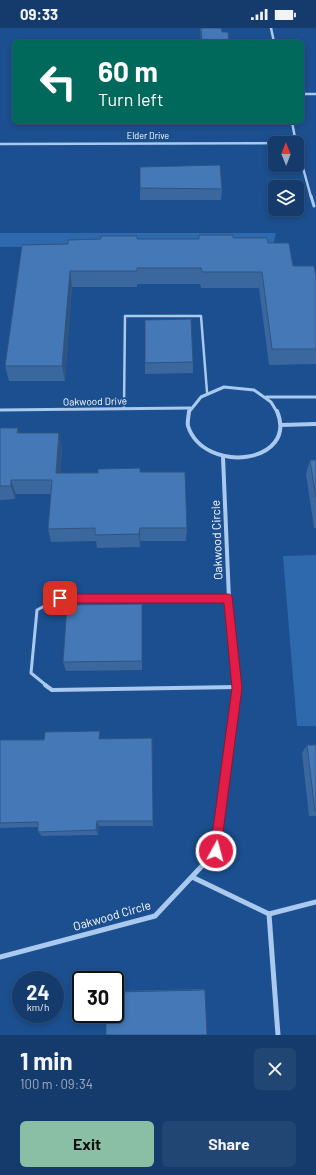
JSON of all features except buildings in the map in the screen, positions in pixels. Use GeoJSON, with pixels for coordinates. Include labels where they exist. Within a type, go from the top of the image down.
{"type":"FeatureCollection","features":[{"type":"Feature","properties":{"kind":"street"},"geometry":{"type":"LineString","coordinates":[[270,28],[273,40]]}},
{"type":"Feature","properties":{"kind":"street"},"geometry":{"type":"LineString","coordinates":[[304,94],[316,94]]}},
{"type":"Feature","properties":{"kind":"street"},"geometry":{"type":"LineString","coordinates":[[292,124],[295,136]]}},
{"type":"Feature","properties":{"kind":"street","name":"Elder Drive"},"geometry":{"type":"LineString","coordinates":[[0,144],[268,144]]}},
{"type":"Feature","properties":{"kind":"street"},"geometry":{"type":"LineString","coordinates":[[304,172],[314,206]]}},
{"type":"Feature","properties":{"kind":"street"},"geometry":{"type":"LineString","coordinates":[[224,387],[238,387],[253,390],[266,397],[276,407],[281,419],[281,431],[276,442],[265,451],[251,457],[235,459],[223,457],[205,450],[194,441],[188,430],[187,418],[190,408],[198,397],[206,392],[224,387]]}},
{"type":"Feature","properties":{"kind":"street"},"geometry":{"type":"LineString","coordinates":[[266,397],[316,397]]}},
{"type":"Feature","properties":{"kind":"street","name":"Oakwood Drive"},"geometry":{"type":"LineString","coordinates":[[0,410],[190,408]]}},
{"type":"Feature","properties":{"kind":"street"},"geometry":{"type":"LineString","coordinates":[[282,425],[316,424]]}},
{"type":"Feature","properties":{"kind":"street","name":"Oakwood Circle"},"geometry":{"type":"LineString","coordinates":[[0,957],[155,916],[216,851],[237,688],[229,599],[223,457]]}},
{"type":"Feature","properties":{"kind":"street"},"geometry":{"type":"LineString","coordinates":[[192,877],[269,914],[316,902]]}},
{"type":"Feature","properties":{"kind":"street"},"geometry":{"type":"LineString","coordinates":[[269,914],[278,1035]]}},
{"type":"Feature","properties":{"kind":"lane"},"geometry":{"type":"LineString","coordinates":[[124,408],[125,316],[202,316],[206,392]]}},
{"type":"Feature","properties":{"kind":"lane"},"geometry":{"type":"LineString","coordinates":[[229,599],[60,598],[37,610],[31,673],[52,690],[237,688]]}},
{"type":"Feature","properties":{"kind":"shaded area"},"geometry":{"type":"Polygon","coordinates":[[[0,233],[276,233],[273,246],[0,247],[0,233]]]}},
{"type":"Feature","properties":{"kind":"shaded area"},"geometry":{"type":"Polygon","coordinates":[[[316,555],[316,726],[297,726],[283,556],[316,555]]]}},
{"type":"Feature","properties":{"kind":"route"},"geometry":{"type":"LineString","coordinates":[[60,598],[229,599],[237,688],[216,851]]}}]}
